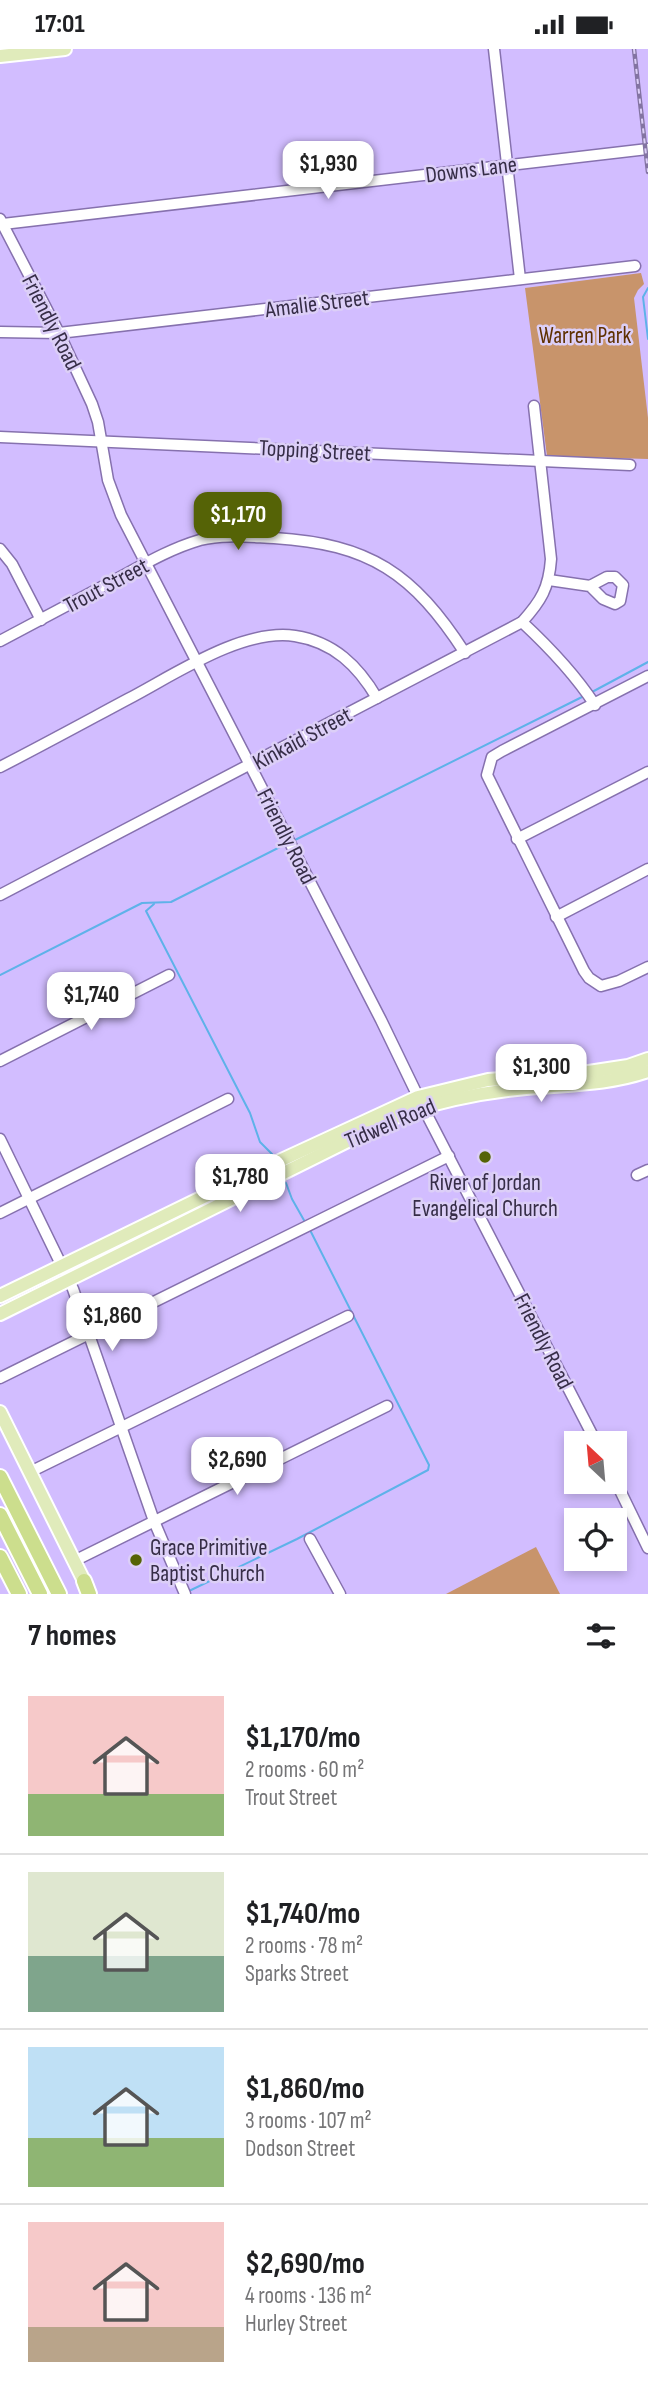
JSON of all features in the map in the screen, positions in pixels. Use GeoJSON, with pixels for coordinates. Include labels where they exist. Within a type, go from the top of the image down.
{"type":"FeatureCollection","features":[{"type":"Feature","properties":{"kind":"highway"},"geometry":{"type":"LineString","coordinates":[[0,1477],[59,1594]]}},
{"type":"Feature","properties":{"kind":"highway"},"geometry":{"type":"LineString","coordinates":[[0,1514],[40,1594]]}},
{"type":"Feature","properties":{"kind":"highway"},"geometry":{"type":"LineString","coordinates":[[0,1557],[19,1594]]}},
{"type":"Feature","properties":{"kind":"main road"},"geometry":{"type":"LineString","coordinates":[[0,56],[65,49]]}},
{"type":"Feature","properties":{"kind":"main road","name":"Tidwell Road"},"geometry":{"type":"LineString","coordinates":[[629,1071],[648,1059]]}},
{"type":"Feature","properties":{"kind":"main road","name":"Tidwell Road"},"geometry":{"type":"LineString","coordinates":[[0,1296],[152,1221],[388,1120],[420,1102],[528,1083],[580,1085],[629,1071],[648,1071]]}},
{"type":"Feature","properties":{"kind":"main road","name":"Tidwell Road"},"geometry":{"type":"LineString","coordinates":[[0,1314],[159,1236],[323,1146]]}},
{"type":"Feature","properties":{"kind":"main road"},"geometry":{"type":"LineString","coordinates":[[152,1221],[159,1236]]}},
{"type":"Feature","properties":{"kind":"main road"},"geometry":{"type":"LineString","coordinates":[[0,1412],[88,1590]]}},
{"type":"Feature","properties":{"kind":"street"},"geometry":{"type":"LineString","coordinates":[[494,49],[520,279]]}},
{"type":"Feature","properties":{"kind":"street","name":"Downs Lane"},"geometry":{"type":"LineString","coordinates":[[1,221],[648,149]]}},
{"type":"Feature","properties":{"kind":"street","name":"Friendly Road"},"geometry":{"type":"LineString","coordinates":[[1,221],[92,404],[112,494],[381,1020],[420,1102],[590,1431]]}},
{"type":"Feature","properties":{"kind":"street","name":"Amalie Street"},"geometry":{"type":"LineString","coordinates":[[0,332],[59,333],[635,266]]}},
{"type":"Feature","properties":{"kind":"street"},"geometry":{"type":"LineString","coordinates":[[534,406],[550,545],[549,580],[590,586]]}},
{"type":"Feature","properties":{"kind":"street","name":"Topping Street"},"geometry":{"type":"LineString","coordinates":[[0,436],[630,465]]}},
{"type":"Feature","properties":{"kind":"street","name":"Trout Street"},"geometry":{"type":"LineString","coordinates":[[0,641],[146,563],[195,542],[231,536],[306,540],[345,548],[391,569],[416,589],[438,613],[464,653]]}},
{"type":"Feature","properties":{"kind":"street"},"geometry":{"type":"LineString","coordinates":[[0,549],[12,564],[41,620]]}},
{"type":"Feature","properties":{"kind":"street","name":"Kinkaid Street"},"geometry":{"type":"LineString","coordinates":[[0,895],[522,622],[540,600],[549,580]]}},
{"type":"Feature","properties":{"kind":"street"},"geometry":{"type":"LineString","coordinates":[[522,622],[557,654],[593,702]]}},
{"type":"Feature","properties":{"kind":"street"},"geometry":{"type":"LineString","coordinates":[[0,767],[197,662],[265,636],[294,635],[323,644],[347,659],[366,680],[377,698]]}},
{"type":"Feature","properties":{"kind":"street"},"geometry":{"type":"LineString","coordinates":[[648,676],[503,750],[492,758],[487,775],[589,978],[601,986],[648,967]]}},
{"type":"Feature","properties":{"kind":"street"},"geometry":{"type":"LineString","coordinates":[[517,839],[648,772]]}},
{"type":"Feature","properties":{"kind":"street"},"geometry":{"type":"LineString","coordinates":[[556,917],[648,869]]}},
{"type":"Feature","properties":{"kind":"street"},"geometry":{"type":"LineString","coordinates":[[0,1061],[169,975]]}},
{"type":"Feature","properties":{"kind":"street"},"geometry":{"type":"LineString","coordinates":[[0,1213],[228,1099]]}},
{"type":"Feature","properties":{"kind":"street"},"geometry":{"type":"LineString","coordinates":[[0,1139],[68,1279],[154,1521],[183,1591]]}},
{"type":"Feature","properties":{"kind":"street"},"geometry":{"type":"LineString","coordinates":[[0,1378],[449,1156]]}},
{"type":"Feature","properties":{"kind":"street"},"geometry":{"type":"LineString","coordinates":[[637,1175],[648,1170]]}},
{"type":"Feature","properties":{"kind":"street"},"geometry":{"type":"LineString","coordinates":[[30,1472],[348,1316]]}},
{"type":"Feature","properties":{"kind":"street"},"geometry":{"type":"LineString","coordinates":[[74,1561],[387,1406]]}},
{"type":"Feature","properties":{"kind":"street"},"geometry":{"type":"LineString","coordinates":[[622,1495],[648,1548]]}},
{"type":"Feature","properties":{"kind":"street"},"geometry":{"type":"LineString","coordinates":[[310,1539],[340,1594]]}},
{"type":"Feature","properties":{"kind":"green space","name":"Warren Park"},"geometry":{"type":"Polygon","coordinates":[[[641,273],[644,284],[634,298],[648,418],[648,459],[547,456],[525,288],[641,273]]]}},
{"type":"Feature","properties":{"kind":"green space"},"geometry":{"type":"Polygon","coordinates":[[[536,1547],[560,1594],[446,1594],[536,1547]]]}},
{"type":"Feature","properties":{"kind":"waterway"},"geometry":{"type":"LineString","coordinates":[[648,288],[643,297],[648,339]]}},
{"type":"Feature","properties":{"kind":"waterway"},"geometry":{"type":"LineString","coordinates":[[592,692],[648,662]]}},
{"type":"Feature","properties":{"kind":"waterway"},"geometry":{"type":"LineString","coordinates":[[295,840],[584,696]]}},
{"type":"Feature","properties":{"kind":"waterway"},"geometry":{"type":"LineString","coordinates":[[0,975],[142,903],[171,902],[286,844]]}},
{"type":"Feature","properties":{"kind":"waterway"},"geometry":{"type":"LineString","coordinates":[[154,904],[146,911],[250,1113],[260,1142],[272,1154]]}},
{"type":"Feature","properties":{"kind":"waterway"},"geometry":{"type":"LineString","coordinates":[[286,1183],[305,1222]]}},
{"type":"Feature","properties":{"kind":"waterway"},"geometry":{"type":"LineString","coordinates":[[189,1591],[297,1539],[428,1470],[429,1465],[310,1230]]}},
{"type":"Feature","properties":{"kind":"railway"},"geometry":{"type":"LineString","coordinates":[[634,49],[648,172]]}},
{"type":"Feature","properties":{"kind":"place","name":"River of Jordan Evangelical Church"},"geometry":{"type":"Point","coordinates":[485,1157]}},
{"type":"Feature","properties":{"kind":"place","name":"Grace Primitive Baptist Church"},"geometry":{"type":"Point","coordinates":[136,1560]}}]}
